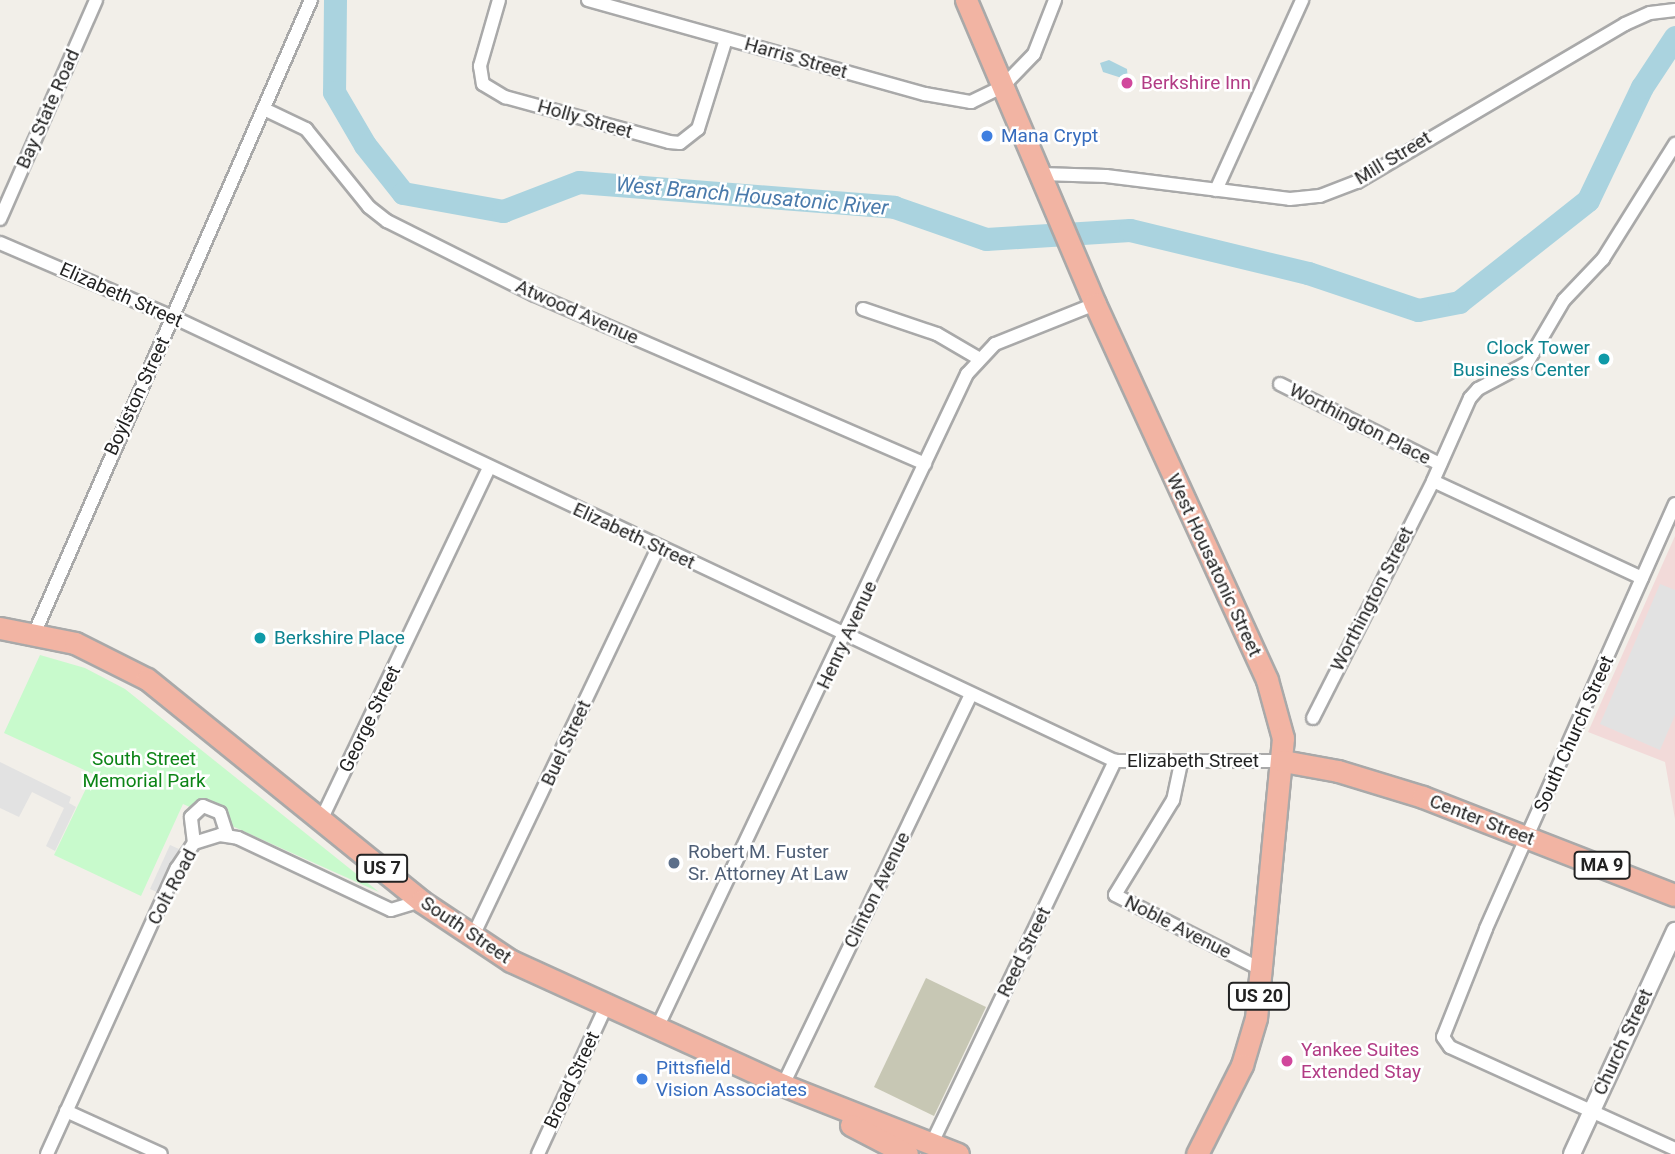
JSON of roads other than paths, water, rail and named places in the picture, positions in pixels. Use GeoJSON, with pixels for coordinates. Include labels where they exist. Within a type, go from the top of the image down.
{"type":"FeatureCollection","features":[{"type":"Feature","properties":{"kind":"highway","name":"West Housatonic Street"},"geometry":{"type":"LineString","coordinates":[[967,0],[1095,303],[1267,680],[1283,738],[1283,761],[1256,1018],[1242,1065],[1197,1154]]}},
{"type":"Feature","properties":{"kind":"highway","name":"South Street"},"geometry":{"type":"LineString","coordinates":[[0,628],[34,632],[89,648],[139,674],[322,818],[421,901],[472,938],[607,1006],[783,1085],[958,1154]]}},
{"type":"Feature","properties":{"kind":"highway","name":"Center Street"},"geometry":{"type":"LineString","coordinates":[[1283,761],[1369,779],[1675,895]]}},
{"type":"Feature","properties":{"kind":"highway","name":"South Street"},"geometry":{"type":"LineString","coordinates":[[783,1085],[907,1154]]}},
{"type":"Feature","properties":{"kind":"street","name":"Bay State Road"},"geometry":{"type":"LineString","coordinates":[[0,219],[96,0]]}},
{"type":"Feature","properties":{"kind":"street","name":"Holly Street"},"geometry":{"type":"LineString","coordinates":[[499,0],[480,66],[483,84],[491,91],[637,134],[680,143],[692,137],[699,124],[726,38]]}},
{"type":"Feature","properties":{"kind":"street","name":"Harris Street"},"geometry":{"type":"LineString","coordinates":[[588,0],[956,102],[971,102],[1003,87]]}},
{"type":"Feature","properties":{"kind":"street"},"geometry":{"type":"LineString","coordinates":[[1003,87],[1034,54],[1055,0]]}},
{"type":"Feature","properties":{"kind":"street"},"geometry":{"type":"LineString","coordinates":[[1216,190],[1302,0]]}},
{"type":"Feature","properties":{"kind":"street","name":"Boylston Street"},"geometry":{"type":"LineString","coordinates":[[34,632],[309,3]]}},
{"type":"Feature","properties":{"kind":"street","name":"Mill Street"},"geometry":{"type":"LineString","coordinates":[[1044,182],[1106,176],[1304,199],[1357,182],[1649,6],[1673,10]]}},
{"type":"Feature","properties":{"kind":"street","name":"Atwood Avenue"},"geometry":{"type":"LineString","coordinates":[[264,109],[306,129],[369,207],[387,221],[535,295],[925,464]]}},
{"type":"Feature","properties":{"kind":"street","name":"Worthington Street"},"geometry":{"type":"LineString","coordinates":[[1313,718],[1433,481],[1470,398],[1478,388],[1527,363],[1564,300],[1603,259],[1675,144]]}},
{"type":"Feature","properties":{"kind":"street","name":"Elizabeth Street"},"geometry":{"type":"LineString","coordinates":[[0,243],[173,317],[658,548],[1115,761],[1283,761]]}},
{"type":"Feature","properties":{"kind":"street"},"geometry":{"type":"LineString","coordinates":[[863,309],[937,334],[978,358],[995,344],[1095,303]]}},
{"type":"Feature","properties":{"kind":"street","name":"Henry Avenue"},"geometry":{"type":"LineString","coordinates":[[657,1028],[978,358]]}},
{"type":"Feature","properties":{"kind":"street","name":"Worthington Place"},"geometry":{"type":"LineString","coordinates":[[1280,384],[1440,464]]}},
{"type":"Feature","properties":{"kind":"street","name":"George Street"},"geometry":{"type":"LineString","coordinates":[[322,818],[489,468]]}},
{"type":"Feature","properties":{"kind":"street"},"geometry":{"type":"LineString","coordinates":[[1433,481],[1642,578]]}},
{"type":"Feature","properties":{"kind":"street","name":"South Church Street"},"geometry":{"type":"LineString","coordinates":[[1593,1109],[1444,1041],[1446,1021],[1675,504]]}},
{"type":"Feature","properties":{"kind":"street","name":"Buel Street"},"geometry":{"type":"LineString","coordinates":[[472,938],[658,548]]}},
{"type":"Feature","properties":{"kind":"street","name":"Clinton Avenue"},"geometry":{"type":"LineString","coordinates":[[783,1085],[971,695]]}},
{"type":"Feature","properties":{"kind":"street","name":"Reed Street"},"geometry":{"type":"LineString","coordinates":[[932,1143],[1115,761]]}},
{"type":"Feature","properties":{"kind":"street","name":"Noble Avenue"},"geometry":{"type":"LineString","coordinates":[[1181,763],[1173,800],[1115,895],[1262,970]]}},
{"type":"Feature","properties":{"kind":"street"},"geometry":{"type":"LineString","coordinates":[[194,843],[190,820],[202,806],[220,813],[227,835],[391,910],[421,901]]}},
{"type":"Feature","properties":{"kind":"street","name":"Colt Road"},"geometry":{"type":"LineString","coordinates":[[47,1154],[172,880],[194,843],[227,835]]}},
{"type":"Feature","properties":{"kind":"street","name":"Church Street"},"geometry":{"type":"LineString","coordinates":[[1572,1154],[1675,931]]}},
{"type":"Feature","properties":{"kind":"street","name":"Broad Street"},"geometry":{"type":"LineString","coordinates":[[538,1154],[607,1006]]}},
{"type":"Feature","properties":{"kind":"street"},"geometry":{"type":"LineString","coordinates":[[1593,1109],[1675,1149]]}},
{"type":"Feature","properties":{"kind":"street"},"geometry":{"type":"LineString","coordinates":[[66,1111],[161,1154]]}},
{"type":"Feature","properties":{"kind":"water"},"geometry":{"type":"Polygon","coordinates":[[[1109,60],[1127,69],[1128,80],[1103,72],[1100,63],[1109,60]]]}},
{"type":"Feature","properties":{"kind":"waterway","name":"West Branch Housatonic River"},"geometry":{"type":"LineString","coordinates":[[335,0],[334,92],[365,145],[403,193],[503,211],[579,182],[894,207],[986,239],[1130,230],[1308,273],[1418,310],[1459,302],[1588,200],[1642,87],[1675,37]]}},
{"type":"Feature","properties":{"kind":"place","name":"Berkshire Inn"},"geometry":{"type":"Point","coordinates":[1127,83]}},
{"type":"Feature","properties":{"kind":"place","name":"Mana Crypt"},"geometry":{"type":"Point","coordinates":[987,136]}},
{"type":"Feature","properties":{"kind":"place","name":"Clock Tower Business Center"},"geometry":{"type":"Point","coordinates":[1604,359]}},
{"type":"Feature","properties":{"kind":"place","name":"Berkshire Place"},"geometry":{"type":"Point","coordinates":[260,638]}},
{"type":"Feature","properties":{"kind":"place","name":"Robert M. Fuster Sr. Attorney At Law"},"geometry":{"type":"Point","coordinates":[674,863]}},
{"type":"Feature","properties":{"kind":"place","name":"Yankee Suites Extended Stay"},"geometry":{"type":"Point","coordinates":[1287,1061]}},
{"type":"Feature","properties":{"kind":"place","name":"Pittsfield Vision Associates"},"geometry":{"type":"Point","coordinates":[642,1079]}},
{"type":"Feature","properties":{"kind":"park label","name":"South Street Memorial Park"},"geometry":{"type":"Point","coordinates":[144,770]}}]}
